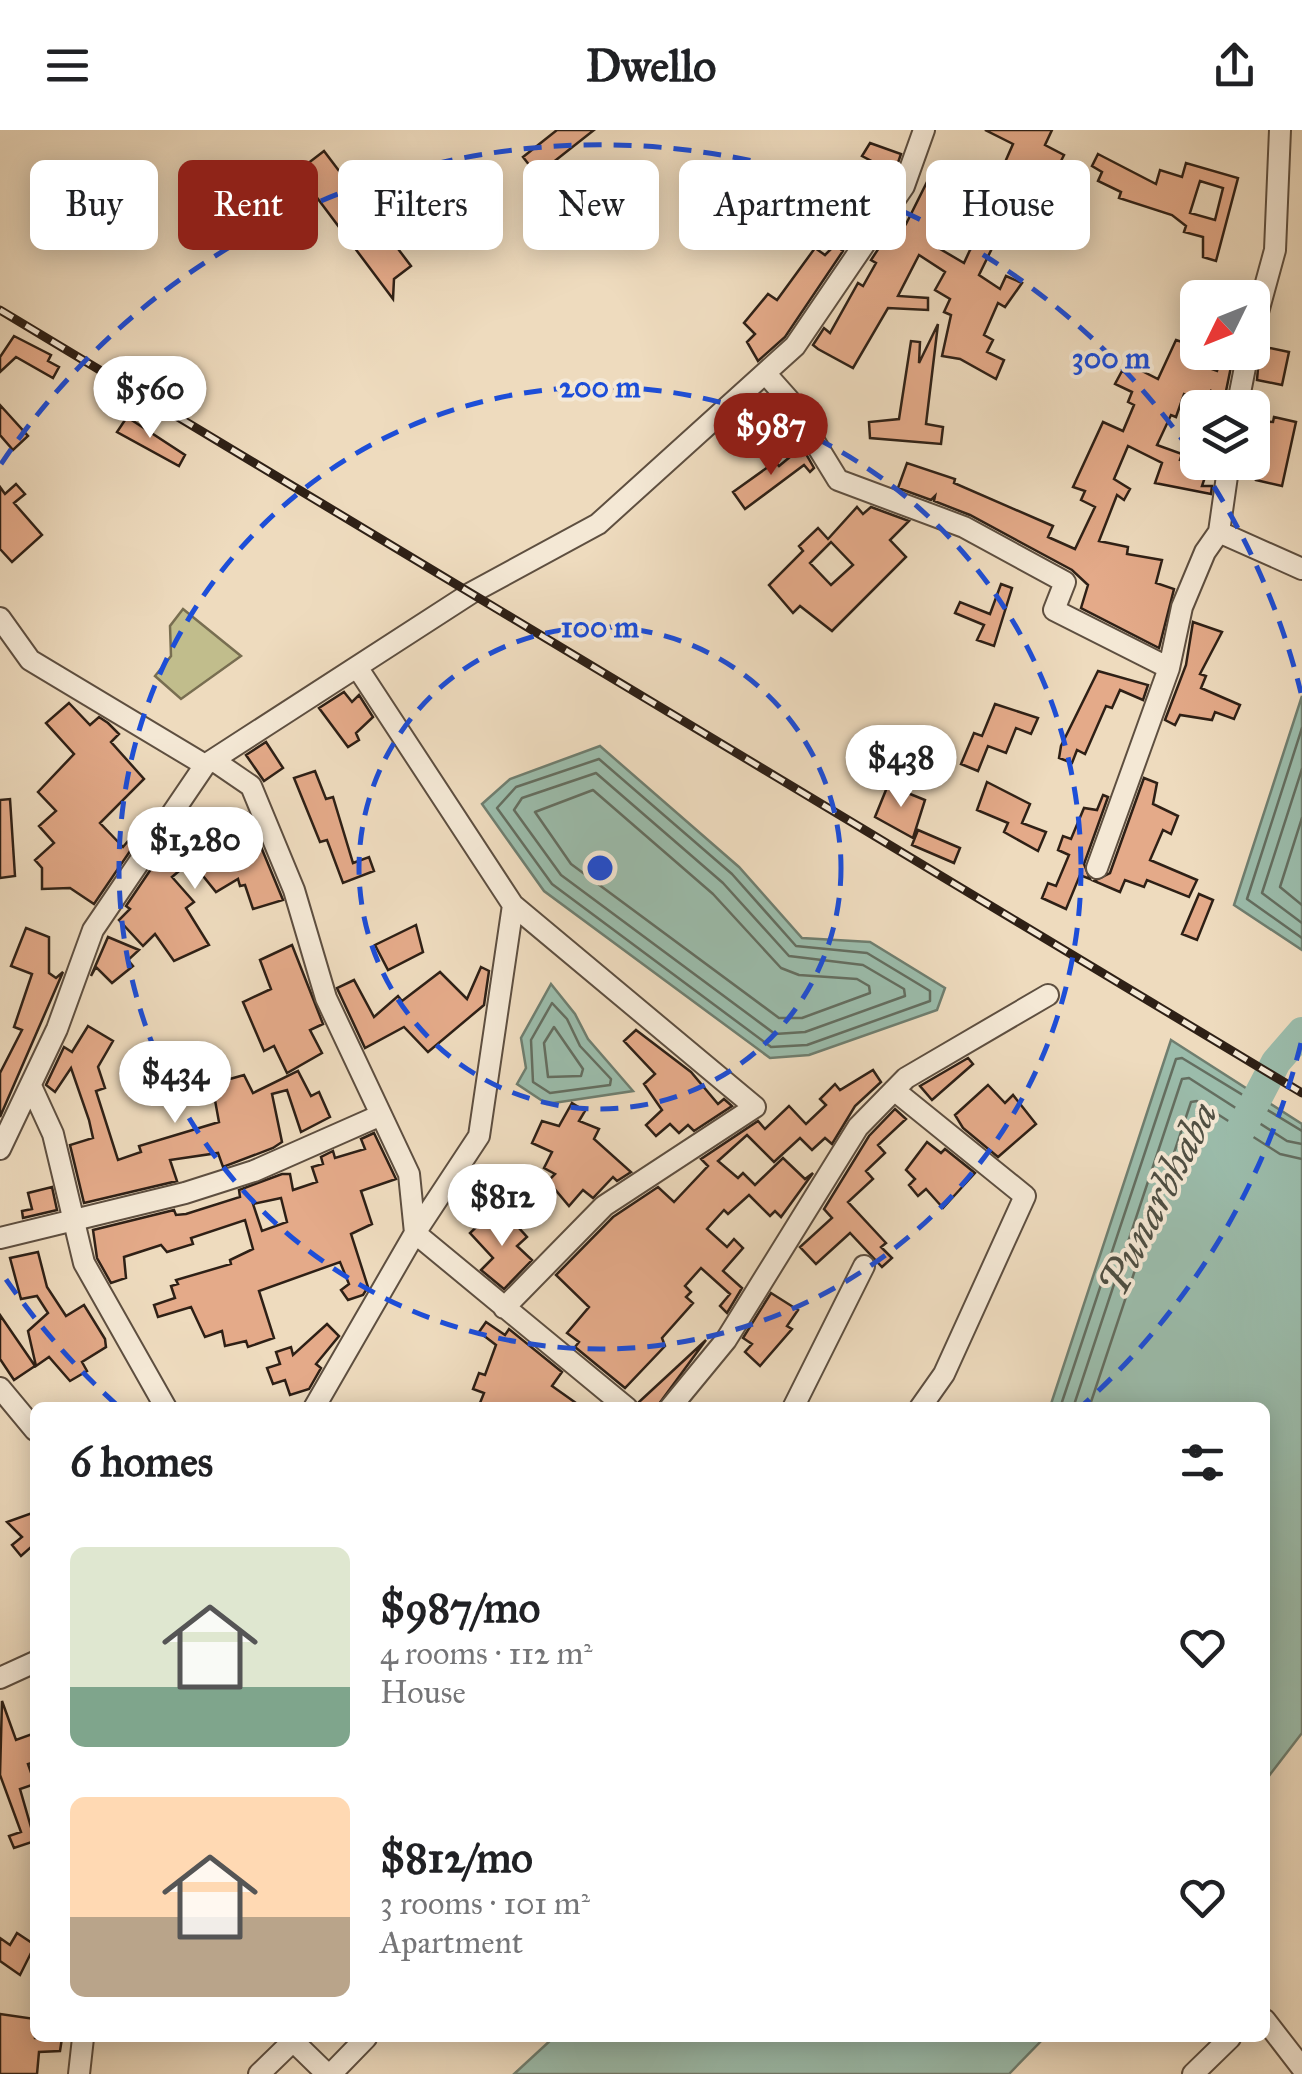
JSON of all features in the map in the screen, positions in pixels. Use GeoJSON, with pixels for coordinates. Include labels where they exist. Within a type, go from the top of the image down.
{"type":"FeatureCollection","features":[{"type":"Feature","properties":{"kind":"street"},"geometry":{"type":"LineString","coordinates":[[0,1150],[31,1086],[93,930],[209,763],[470,593],[598,524],[795,346],[904,186],[924,130]]}},
{"type":"Feature","properties":{"kind":"street"},"geometry":{"type":"LineString","coordinates":[[1266,280],[1274,250],[1280,130]]}},
{"type":"Feature","properties":{"kind":"street"},"geometry":{"type":"LineString","coordinates":[[765,374],[789,400],[838,480],[964,527],[1064,582],[1054,610],[1168,668]]}},
{"type":"Feature","properties":{"kind":"street"},"geometry":{"type":"LineString","coordinates":[[1096,868],[1168,668],[1182,607],[1205,552],[1219,532],[1226,480]]}},
{"type":"Feature","properties":{"kind":"street"},"geometry":{"type":"LineString","coordinates":[[1219,532],[1302,569]]}},
{"type":"Feature","properties":{"kind":"street"},"geometry":{"type":"LineString","coordinates":[[0,618],[30,660],[252,786],[294,890],[326,998],[408,1174],[414,1234],[620,1402]]}},
{"type":"Feature","properties":{"kind":"street"},"geometry":{"type":"LineString","coordinates":[[357,666],[512,906],[755,1107],[604,1206],[504,1308]]}},
{"type":"Feature","properties":{"kind":"street"},"geometry":{"type":"LineString","coordinates":[[317,1402],[414,1234],[479,1136],[512,906]]}},
{"type":"Feature","properties":{"kind":"street"},"geometry":{"type":"LineString","coordinates":[[675,1402],[726,1340],[858,1127],[906,1078],[1048,995]]}},
{"type":"Feature","properties":{"kind":"street"},"geometry":{"type":"LineString","coordinates":[[31,1086],[53,1134],[72,1221],[99,1292],[163,1402]]}},
{"type":"Feature","properties":{"kind":"street"},"geometry":{"type":"LineString","coordinates":[[894,1090],[1025,1196],[944,1374],[924,1402]]}},
{"type":"Feature","properties":{"kind":"street"},"geometry":{"type":"LineString","coordinates":[[0,1238],[254,1171],[381,1115]]}},
{"type":"Feature","properties":{"kind":"street"},"geometry":{"type":"LineString","coordinates":[[796,1402],[864,1266]]}},
{"type":"Feature","properties":{"kind":"street"},"geometry":{"type":"LineString","coordinates":[[0,1388],[30,1424]]}},
{"type":"Feature","properties":{"kind":"street"},"geometry":{"type":"LineString","coordinates":[[0,1678],[30,1664]]}},
{"type":"Feature","properties":{"kind":"street"},"geometry":{"type":"LineString","coordinates":[[1270,2026],[1302,2068]]}},
{"type":"Feature","properties":{"kind":"street"},"geometry":{"type":"LineString","coordinates":[[79,2074],[83,2042]]}},
{"type":"Feature","properties":{"kind":"street"},"geometry":{"type":"LineString","coordinates":[[259,2074],[288,2042]]}},
{"type":"Feature","properties":{"kind":"street"},"geometry":{"type":"LineString","coordinates":[[294,2042],[329,2074],[362,2042]]}},
{"type":"Feature","properties":{"kind":"street"},"geometry":{"type":"LineString","coordinates":[[1193,2074],[1226,2042]]}},
{"type":"Feature","properties":{"kind":"shaded area"},"geometry":{"type":"Polygon","coordinates":[[[183,609],[241,656],[181,699],[155,676],[171,656],[170,626],[183,609]]]}},
{"type":"Feature","properties":{"kind":"water"},"geometry":{"type":"Polygon","coordinates":[[[1302,696],[1302,950],[1234,905],[1302,696]]]}},
{"type":"Feature","properties":{"kind":"water"},"geometry":{"type":"Polygon","coordinates":[[[600,746],[739,867],[802,938],[870,942],[945,988],[937,1010],[809,1055],[770,1058],[544,891],[482,804],[510,779],[600,746]]]}},
{"type":"Feature","properties":{"kind":"water"},"geometry":{"type":"Polygon","coordinates":[[[551,984],[575,1014],[588,1039],[633,1091],[547,1104],[517,1084],[526,1068],[521,1038],[551,984]]]}},
{"type":"Feature","properties":{"kind":"water"},"geometry":{"type":"Polygon","coordinates":[[[1171,1040],[1302,1124],[1302,1733],[1270,1775],[1270,1402],[1052,1402],[1171,1040]]]}},
{"type":"Feature","properties":{"kind":"water"},"geometry":{"type":"Polygon","coordinates":[[[549,2042],[1040,2042],[1009,2074],[514,2074],[549,2042]]]}},
{"type":"Feature","properties":{"kind":"building"},"geometry":{"type":"Polygon","coordinates":[[[557,130],[594,130],[556,160],[523,157],[557,130]]]}},
{"type":"Feature","properties":{"kind":"building"},"geometry":{"type":"Polygon","coordinates":[[[985,130],[1052,130],[1045,145],[1064,155],[1062,160],[1006,160],[1013,144],[985,130]]]}},
{"type":"Feature","properties":{"kind":"building"},"geometry":{"type":"Polygon","coordinates":[[[870,143],[901,154],[899,160],[870,160],[862,156],[870,143]]]}},
{"type":"Feature","properties":{"kind":"building"},"geometry":{"type":"Polygon","coordinates":[[[324,151],[338,170],[338,226],[318,199],[318,160],[312,160],[324,151]]]}},
{"type":"Feature","properties":{"kind":"building"},"geometry":{"type":"Polygon","coordinates":[[[1098,154],[1156,184],[1160,170],[1182,177],[1186,163],[1238,178],[1216,261],[1203,257],[1203,237],[1184,232],[1186,226],[1172,215],[1119,198],[1121,192],[1098,181],[1102,172],[1092,166],[1098,154]],[[1200,181],[1190,213],[1215,220],[1223,188],[1200,181]]]}},
{"type":"Feature","properties":{"kind":"building"},"geometry":{"type":"Polygon","coordinates":[[[926,184],[926,250],[942,250],[964,263],[970,250],[991,250],[979,275],[1000,289],[1006,276],[1022,283],[1005,307],[998,303],[984,335],[993,340],[987,352],[1004,360],[996,379],[960,359],[942,356],[951,315],[944,312],[950,299],[935,290],[945,272],[919,255],[898,296],[928,298],[928,310],[888,308],[853,368],[813,345],[824,328],[830,333],[858,283],[863,286],[876,263],[871,260],[878,250],[906,250],[906,224],[926,184]]]}},
{"type":"Feature","properties":{"kind":"building"},"geometry":{"type":"Polygon","coordinates":[[[356,250],[399,250],[411,266],[394,279],[393,299],[356,250]]]}},
{"type":"Feature","properties":{"kind":"building"},"geometry":{"type":"Polygon","coordinates":[[[814,250],[825,255],[830,250],[843,251],[785,337],[758,361],[747,342],[755,334],[744,323],[768,294],[777,300],[814,250]]]}},
{"type":"Feature","properties":{"kind":"building"},"geometry":{"type":"Polygon","coordinates":[[[938,324],[926,424],[943,427],[941,444],[870,438],[869,422],[899,419],[911,341],[920,342],[919,363],[938,324]]]}},
{"type":"Feature","properties":{"kind":"building"},"geometry":{"type":"Polygon","coordinates":[[[14,336],[51,355],[48,361],[59,367],[53,378],[16,357],[0,372],[0,357],[14,336]]]}},
{"type":"Feature","properties":{"kind":"building"},"geometry":{"type":"Polygon","coordinates":[[[1176,340],[1180,341],[1180,370],[1230,370],[1226,390],[1180,390],[1176,417],[1171,415],[1157,445],[1180,453],[1180,480],[1204,480],[1202,486],[1212,486],[1211,494],[1155,483],[1162,463],[1128,446],[1114,479],[1130,489],[1124,500],[1117,495],[1099,541],[1128,547],[1127,554],[1162,560],[1156,583],[1174,589],[1159,648],[1081,608],[1088,585],[1072,570],[970,515],[934,501],[935,496],[931,500],[898,488],[907,463],[955,479],[954,483],[1053,526],[1048,537],[1075,549],[1095,507],[1081,500],[1085,491],[1073,487],[1103,422],[1123,431],[1134,405],[1128,402],[1132,392],[1115,384],[1122,371],[1128,374],[1132,366],[1158,379],[1176,340]]]}},
{"type":"Feature","properties":{"kind":"building"},"geometry":{"type":"Polygon","coordinates":[[[1270,348],[1289,352],[1282,385],[1257,380],[1258,370],[1270,370],[1270,348]]]}},
{"type":"Feature","properties":{"kind":"building"},"geometry":{"type":"Polygon","coordinates":[[[0,405],[28,436],[13,450],[0,435],[0,405]]]}},
{"type":"Feature","properties":{"kind":"building"},"geometry":{"type":"Polygon","coordinates":[[[127,417],[185,455],[179,466],[117,432],[127,417]]]}},
{"type":"Feature","properties":{"kind":"building"},"geometry":{"type":"Polygon","coordinates":[[[1274,417],[1296,422],[1282,486],[1256,480],[1270,480],[1270,422],[1274,417]]]}},
{"type":"Feature","properties":{"kind":"building"},"geometry":{"type":"Polygon","coordinates":[[[802,447],[814,468],[810,472],[804,465],[745,509],[733,492],[775,462],[779,466],[802,447]]]}},
{"type":"Feature","properties":{"kind":"building"},"geometry":{"type":"Polygon","coordinates":[[[16,484],[25,494],[14,503],[42,535],[12,562],[0,549],[0,487],[5,494],[16,484]]]}},
{"type":"Feature","properties":{"kind":"building"},"geometry":{"type":"Polygon","coordinates":[[[857,507],[863,514],[871,507],[909,521],[890,540],[906,557],[832,631],[800,606],[793,613],[769,585],[803,551],[799,546],[818,528],[828,539],[857,507]],[[831,542],[810,563],[831,585],[853,565],[831,542]]]}},
{"type":"Feature","properties":{"kind":"building"},"geometry":{"type":"Polygon","coordinates":[[[1001,584],[1012,588],[994,646],[977,640],[984,625],[955,613],[960,602],[990,614],[1001,584]]]}},
{"type":"Feature","properties":{"kind":"building"},"geometry":{"type":"Polygon","coordinates":[[[1193,622],[1222,632],[1200,674],[1206,676],[1201,688],[1240,705],[1234,719],[1215,712],[1212,720],[1180,715],[1175,725],[1165,720],[1186,665],[1193,622]]]}},
{"type":"Feature","properties":{"kind":"building"},"geometry":{"type":"Polygon","coordinates":[[[1098,671],[1148,685],[1143,700],[1120,690],[1112,708],[1106,706],[1085,754],[1077,750],[1072,763],[1059,758],[1061,746],[1098,671]]]}},
{"type":"Feature","properties":{"kind":"building"},"geometry":{"type":"Polygon","coordinates":[[[344,692],[352,702],[359,695],[373,717],[356,733],[359,740],[348,747],[319,708],[344,692]]]}},
{"type":"Feature","properties":{"kind":"building"},"geometry":{"type":"Polygon","coordinates":[[[69,703],[90,725],[99,717],[119,734],[111,742],[144,779],[100,823],[123,847],[134,834],[139,838],[94,904],[70,888],[42,889],[42,868],[35,860],[54,843],[39,826],[56,811],[38,792],[74,754],[46,723],[69,703]]]}},
{"type":"Feature","properties":{"kind":"building"},"geometry":{"type":"Polygon","coordinates":[[[995,704],[1038,718],[1031,734],[1016,728],[1006,753],[988,746],[978,771],[961,764],[974,733],[982,736],[995,704]]]}},
{"type":"Feature","properties":{"kind":"building"},"geometry":{"type":"Polygon","coordinates":[[[266,742],[283,768],[264,781],[246,755],[266,742]]]}},
{"type":"Feature","properties":{"kind":"building"},"geometry":{"type":"Polygon","coordinates":[[[315,771],[326,799],[333,797],[353,863],[369,857],[374,871],[343,883],[327,840],[320,842],[294,778],[315,771]]]}},
{"type":"Feature","properties":{"kind":"building"},"geometry":{"type":"Polygon","coordinates":[[[1144,778],[1157,783],[1153,804],[1178,816],[1171,834],[1163,830],[1150,860],[1197,880],[1189,897],[1147,880],[1144,887],[1125,880],[1120,892],[1094,881],[1110,873],[1144,778]]]}},
{"type":"Feature","properties":{"kind":"building"},"geometry":{"type":"Polygon","coordinates":[[[987,782],[1030,804],[1022,823],[1046,832],[1038,851],[1004,832],[1008,823],[977,810],[987,782]]]}},
{"type":"Feature","properties":{"kind":"building"},"geometry":{"type":"Polygon","coordinates":[[[888,785],[925,800],[913,838],[875,817],[888,785]]]}},
{"type":"Feature","properties":{"kind":"building"},"geometry":{"type":"Polygon","coordinates":[[[1103,795],[1108,797],[1084,864],[1090,879],[1080,875],[1066,909],[1042,898],[1048,883],[1056,886],[1069,855],[1058,850],[1063,836],[1071,839],[1084,808],[1097,810],[1103,795]]]}},
{"type":"Feature","properties":{"kind":"building"},"geometry":{"type":"Polygon","coordinates":[[[10,799],[15,876],[0,878],[0,800],[10,799]]]}},
{"type":"Feature","properties":{"kind":"building"},"geometry":{"type":"Polygon","coordinates":[[[247,813],[283,900],[253,909],[245,885],[240,886],[238,879],[216,892],[191,861],[172,877],[194,902],[186,908],[209,945],[174,961],[155,934],[143,946],[119,920],[130,909],[126,906],[168,844],[177,853],[196,838],[220,867],[248,857],[233,817],[247,813]]]}},
{"type":"Feature","properties":{"kind":"building"},"geometry":{"type":"Polygon","coordinates":[[[918,830],[960,848],[954,863],[912,845],[918,830]]]}},
{"type":"Feature","properties":{"kind":"building"},"geometry":{"type":"Polygon","coordinates":[[[1199,894],[1213,900],[1197,940],[1182,934],[1199,894]]]}},
{"type":"Feature","properties":{"kind":"building"},"geometry":{"type":"Polygon","coordinates":[[[416,925],[423,952],[388,970],[375,945],[416,925]]]}},
{"type":"Feature","properties":{"kind":"building"},"geometry":{"type":"Polygon","coordinates":[[[26,928],[49,937],[49,973],[56,978],[63,972],[0,1117],[0,1073],[22,1030],[14,1027],[32,974],[11,966],[26,928]]]}},
{"type":"Feature","properties":{"kind":"building"},"geometry":{"type":"Polygon","coordinates":[[[108,937],[139,950],[128,960],[133,966],[112,983],[96,967],[91,976],[108,937]]]}},
{"type":"Feature","properties":{"kind":"building"},"geometry":{"type":"Polygon","coordinates":[[[292,945],[323,1024],[310,1030],[322,1053],[287,1073],[274,1046],[264,1051],[243,1002],[271,989],[260,960],[292,945]]]}},
{"type":"Feature","properties":{"kind":"building"},"geometry":{"type":"Polygon","coordinates":[[[481,967],[489,971],[484,1005],[428,1052],[404,1027],[365,1048],[337,988],[354,980],[374,1017],[398,996],[402,1001],[440,972],[467,999],[481,967]]]}},
{"type":"Feature","properties":{"kind":"building"},"geometry":{"type":"Polygon","coordinates":[[[88,1026],[113,1041],[98,1067],[105,1088],[96,1091],[118,1160],[141,1152],[139,1146],[219,1122],[212,1084],[244,1075],[253,1093],[298,1071],[311,1096],[319,1092],[330,1117],[301,1132],[287,1090],[272,1094],[282,1142],[273,1148],[223,1167],[218,1153],[170,1160],[177,1181],[84,1203],[70,1145],[93,1138],[71,1068],[55,1092],[46,1085],[64,1047],[72,1052],[88,1026]]]}},
{"type":"Feature","properties":{"kind":"building"},"geometry":{"type":"Polygon","coordinates":[[[636,1030],[691,1072],[718,1104],[724,1099],[732,1106],[694,1131],[688,1125],[679,1133],[670,1124],[656,1136],[646,1125],[662,1110],[644,1084],[655,1074],[624,1041],[636,1030]]]}},
{"type":"Feature","properties":{"kind":"building"},"geometry":{"type":"Polygon","coordinates":[[[968,1058],[973,1064],[932,1100],[920,1086],[968,1058]]]}},
{"type":"Feature","properties":{"kind":"building"},"geometry":{"type":"Polygon","coordinates":[[[873,1070],[881,1082],[855,1106],[832,1144],[825,1138],[812,1150],[800,1138],[774,1162],[747,1135],[718,1161],[738,1178],[743,1173],[755,1185],[783,1158],[805,1179],[813,1173],[781,1217],[775,1211],[770,1216],[749,1195],[728,1214],[724,1210],[707,1229],[727,1247],[734,1239],[743,1248],[723,1271],[742,1288],[727,1313],[720,1306],[730,1294],[701,1268],[685,1286],[691,1292],[686,1297],[693,1303],[662,1338],[665,1346],[625,1388],[575,1347],[579,1342],[567,1333],[589,1307],[556,1275],[613,1217],[658,1187],[674,1202],[708,1166],[701,1159],[758,1121],[765,1129],[789,1106],[806,1124],[826,1105],[820,1099],[835,1084],[840,1090],[873,1070]]]}},
{"type":"Feature","properties":{"kind":"building"},"geometry":{"type":"Polygon","coordinates":[[[988,1085],[1005,1103],[1013,1095],[1036,1124],[998,1157],[963,1128],[955,1115],[988,1085]]]}},
{"type":"Feature","properties":{"kind":"building"},"geometry":{"type":"Polygon","coordinates":[[[572,1103],[585,1111],[579,1121],[599,1129],[594,1139],[631,1172],[617,1181],[613,1177],[593,1198],[583,1190],[569,1206],[548,1181],[555,1174],[544,1168],[552,1152],[532,1143],[542,1121],[559,1126],[572,1103]]]}},
{"type":"Feature","properties":{"kind":"building"},"geometry":{"type":"Polygon","coordinates":[[[895,1109],[906,1119],[878,1145],[885,1153],[866,1171],[873,1179],[848,1202],[886,1243],[881,1247],[892,1258],[882,1267],[850,1233],[816,1264],[800,1247],[832,1218],[824,1209],[869,1136],[895,1109]]]}},
{"type":"Feature","properties":{"kind":"building"},"geometry":{"type":"Polygon","coordinates":[[[374,1133],[396,1179],[361,1191],[372,1224],[351,1234],[368,1287],[363,1295],[348,1300],[341,1290],[349,1284],[340,1262],[259,1291],[274,1338],[248,1347],[246,1341],[225,1346],[222,1331],[205,1337],[191,1307],[158,1317],[154,1305],[175,1298],[171,1286],[178,1284],[176,1280],[231,1264],[230,1260],[253,1249],[245,1220],[191,1238],[193,1244],[167,1252],[161,1245],[124,1257],[126,1278],[111,1283],[97,1258],[93,1230],[174,1210],[176,1215],[186,1214],[240,1197],[239,1190],[282,1174],[290,1174],[293,1190],[317,1182],[312,1167],[323,1164],[321,1157],[333,1151],[335,1158],[365,1149],[361,1139],[374,1133]],[[281,1198],[253,1204],[262,1231],[287,1222],[281,1198]]]}},
{"type":"Feature","properties":{"kind":"building"},"geometry":{"type":"Polygon","coordinates":[[[927,1142],[941,1153],[945,1149],[975,1173],[943,1208],[926,1189],[918,1196],[909,1185],[915,1179],[906,1170],[927,1142]]]}},
{"type":"Feature","properties":{"kind":"building"},"geometry":{"type":"Polygon","coordinates":[[[52,1187],[57,1210],[23,1218],[22,1211],[32,1209],[28,1193],[52,1187]]]}},
{"type":"Feature","properties":{"kind":"building"},"geometry":{"type":"Polygon","coordinates":[[[491,1213],[502,1224],[509,1217],[527,1237],[517,1246],[532,1260],[504,1289],[481,1270],[493,1258],[470,1233],[491,1213]]]}},
{"type":"Feature","properties":{"kind":"building"},"geometry":{"type":"Polygon","coordinates":[[[38,1252],[47,1287],[66,1316],[84,1305],[105,1339],[106,1347],[82,1362],[87,1371],[70,1381],[49,1357],[36,1366],[28,1331],[48,1313],[37,1296],[21,1299],[10,1258],[38,1252]]]}},
{"type":"Feature","properties":{"kind":"building"},"geometry":{"type":"Polygon","coordinates":[[[771,1293],[798,1310],[787,1326],[792,1329],[760,1366],[745,1352],[752,1344],[743,1338],[771,1293]]]}},
{"type":"Feature","properties":{"kind":"building"},"geometry":{"type":"Polygon","coordinates":[[[0,1315],[35,1366],[14,1380],[0,1359],[0,1315]]]}},
{"type":"Feature","properties":{"kind":"building"},"geometry":{"type":"Polygon","coordinates":[[[486,1322],[505,1335],[509,1329],[562,1372],[552,1386],[575,1402],[480,1402],[484,1393],[473,1389],[479,1373],[485,1375],[496,1345],[479,1332],[486,1322]]]}},
{"type":"Feature","properties":{"kind":"building"},"geometry":{"type":"Polygon","coordinates":[[[327,1324],[339,1336],[316,1364],[321,1368],[309,1389],[290,1395],[285,1380],[273,1384],[267,1368],[280,1364],[276,1352],[291,1347],[293,1355],[327,1324]]]}},
{"type":"Feature","properties":{"kind":"building"},"geometry":{"type":"Polygon","coordinates":[[[706,1340],[660,1402],[639,1402],[706,1340]]]}},
{"type":"Feature","properties":{"kind":"building"},"geometry":{"type":"Polygon","coordinates":[[[30,1514],[30,1548],[21,1556],[12,1545],[22,1537],[7,1522],[30,1514]]]}},
{"type":"Feature","properties":{"kind":"building"},"geometry":{"type":"Polygon","coordinates":[[[2,1701],[16,1740],[30,1735],[30,1786],[20,1789],[30,1824],[30,1843],[14,1848],[9,1836],[21,1832],[0,1775],[2,1701]]]}},
{"type":"Feature","properties":{"kind":"building"},"geometry":{"type":"Polygon","coordinates":[[[17,1933],[30,1942],[30,1955],[20,1975],[0,1961],[0,1938],[10,1945],[17,1933]]]}},
{"type":"Feature","properties":{"kind":"building"},"geometry":{"type":"Polygon","coordinates":[[[0,2014],[30,2018],[30,2042],[61,2042],[60,2051],[39,2052],[37,2074],[0,2074],[0,2014]]]}},
{"type":"Feature","properties":{"kind":"waterway","name":"Punarbhaba"},"geometry":{"type":"LineString","coordinates":[[1241,1129],[1276,1062],[1302,1032]]}},
{"type":"Feature","properties":{"kind":"railway"},"geometry":{"type":"LineString","coordinates":[[0,310],[1302,1093]]}}]}
